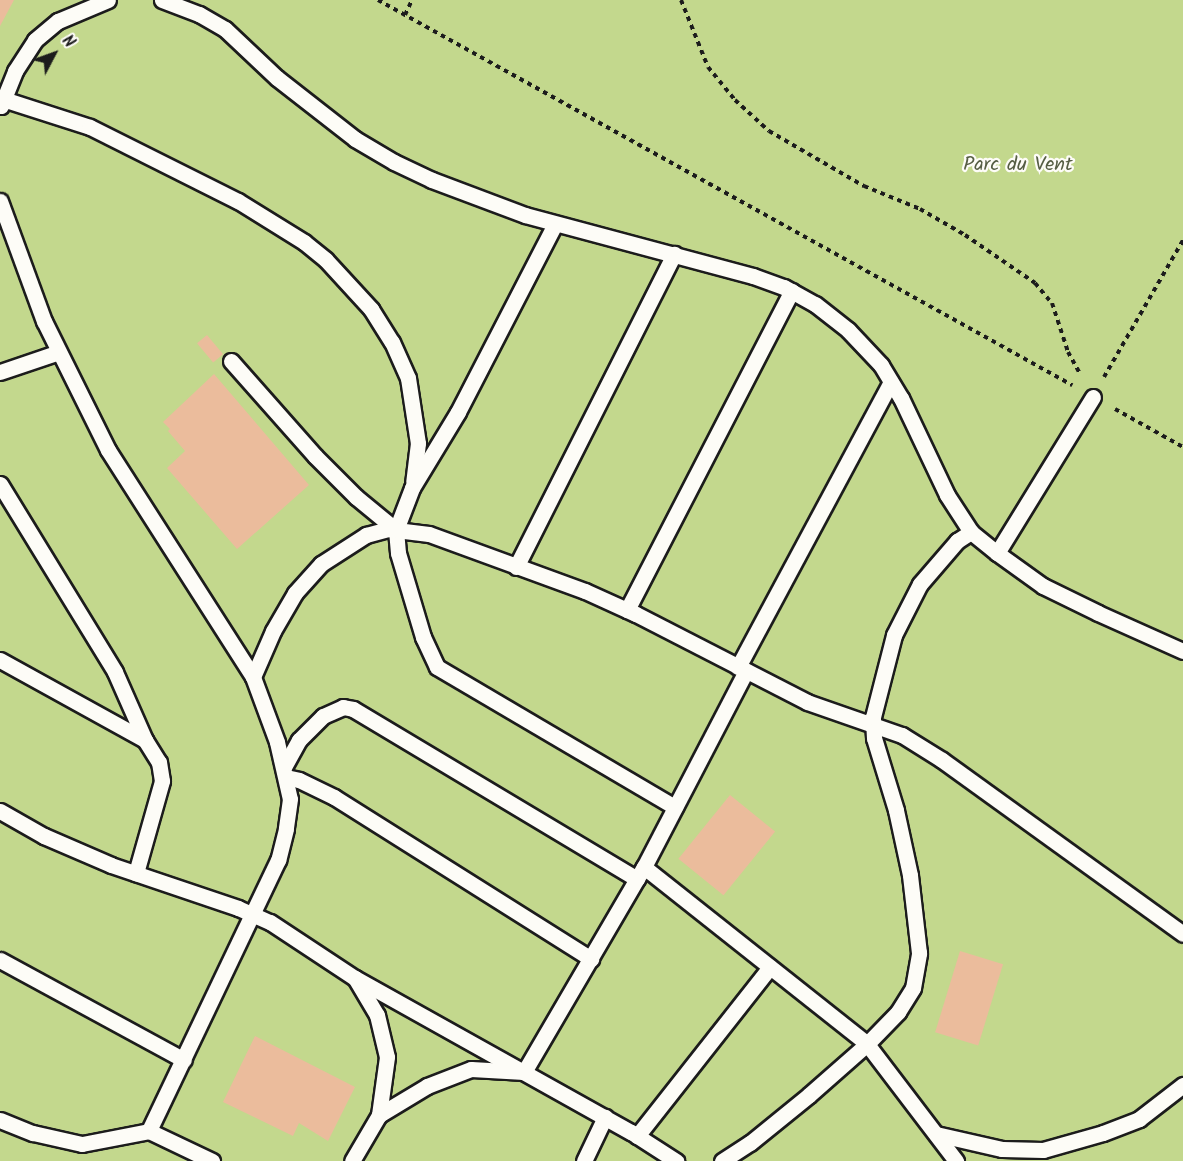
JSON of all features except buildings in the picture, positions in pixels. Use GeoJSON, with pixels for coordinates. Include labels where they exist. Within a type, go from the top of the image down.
{"type":"FeatureCollection","features":[{"type":"Feature","properties":{"kind":"lane"},"geometry":{"type":"LineString","coordinates":[[108,0],[58,21],[36,40],[15,72],[2,104],[57,115],[124,144],[238,201],[304,242],[326,260],[371,309],[392,342],[408,378],[418,443],[412,488]]}},
{"type":"Feature","properties":{"kind":"lane"},"geometry":{"type":"LineString","coordinates":[[162,0],[200,14],[225,29],[277,78],[355,139],[393,162],[471,195],[555,224],[753,276],[792,291],[815,304],[848,330],[881,366],[901,398],[947,495],[971,532],[1043,586],[1183,651]]}},
{"type":"Feature","properties":{"kind":"lane"},"geometry":{"type":"LineString","coordinates":[[0,201],[44,321],[108,450],[253,677],[265,704],[285,772],[290,799],[286,829],[278,860],[254,915],[149,1131]]}},
{"type":"Feature","properties":{"kind":"lane"},"geometry":{"type":"LineString","coordinates":[[555,224],[458,412],[412,488],[396,530],[398,553],[409,595],[430,656],[437,667],[497,705],[549,732],[675,807]]}},
{"type":"Feature","properties":{"kind":"lane"},"geometry":{"type":"LineString","coordinates":[[516,567],[674,254]]}},
{"type":"Feature","properties":{"kind":"lane"},"geometry":{"type":"LineString","coordinates":[[627,610],[792,291]]}},
{"type":"Feature","properties":{"kind":"lane"},"geometry":{"type":"LineString","coordinates":[[0,372],[59,352]]}},
{"type":"Feature","properties":{"kind":"lane"},"geometry":{"type":"LineString","coordinates":[[231,361],[315,456],[356,497],[396,530]]}},
{"type":"Feature","properties":{"kind":"lane"},"geometry":{"type":"LineString","coordinates":[[524,1072],[640,873],[742,669],[891,382]]}},
{"type":"Feature","properties":{"kind":"lane"},"geometry":{"type":"LineString","coordinates":[[997,553],[1093,397]]}},
{"type":"Feature","properties":{"kind":"lane"},"geometry":{"type":"LineString","coordinates":[[0,484],[115,672],[145,740],[159,762],[162,781],[136,873]]}},
{"type":"Feature","properties":{"kind":"lane"},"geometry":{"type":"LineString","coordinates":[[253,677],[273,631],[295,593],[321,564],[366,535],[396,530],[429,534],[585,591],[807,702],[902,735],[942,760],[1183,934]]}},
{"type":"Feature","properties":{"kind":"lane"},"geometry":{"type":"LineString","coordinates":[[722,1161],[750,1143],[867,1044],[898,1012],[913,988],[919,953],[910,875],[896,810],[874,738],[873,726],[881,678],[894,635],[920,584],[957,542],[971,532]]}},
{"type":"Feature","properties":{"kind":"lane"},"geometry":{"type":"LineString","coordinates":[[0,660],[145,740]]}},
{"type":"Feature","properties":{"kind":"lane"},"geometry":{"type":"LineString","coordinates":[[285,772],[304,735],[323,716],[343,708],[353,709],[640,873],[770,967],[867,1044],[956,1161]]}},
{"type":"Feature","properties":{"kind":"lane"},"geometry":{"type":"LineString","coordinates":[[285,772],[334,797],[591,959]]}},
{"type":"Feature","properties":{"kind":"lane"},"geometry":{"type":"LineString","coordinates":[[0,810],[44,836],[136,873],[254,915],[318,951],[355,978],[606,1117],[676,1161]]}},
{"type":"Feature","properties":{"kind":"lane"},"geometry":{"type":"LineString","coordinates":[[0,960],[184,1060]]}},
{"type":"Feature","properties":{"kind":"lane"},"geometry":{"type":"LineString","coordinates":[[637,1136],[770,967]]}},
{"type":"Feature","properties":{"kind":"lane"},"geometry":{"type":"LineString","coordinates":[[352,1161],[379,1114],[387,1058],[377,1015],[355,978]]}},
{"type":"Feature","properties":{"kind":"lane"},"geometry":{"type":"LineString","coordinates":[[379,1114],[427,1086],[471,1069],[524,1072]]}},
{"type":"Feature","properties":{"kind":"lane"},"geometry":{"type":"LineString","coordinates":[[936,1134],[1002,1149],[1043,1150],[1103,1133],[1139,1119],[1183,1085]]}},
{"type":"Feature","properties":{"kind":"lane"},"geometry":{"type":"LineString","coordinates":[[584,1161],[606,1117]]}},
{"type":"Feature","properties":{"kind":"lane"},"geometry":{"type":"LineString","coordinates":[[0,1120],[33,1133],[82,1144],[149,1131],[212,1161]]}},
{"type":"Feature","properties":{"kind":"path"},"geometry":{"type":"LineString","coordinates":[[378,0],[1183,447]]}},
{"type":"Feature","properties":{"kind":"path"},"geometry":{"type":"LineString","coordinates":[[405,15],[412,0]]}},
{"type":"Feature","properties":{"kind":"path"},"geometry":{"type":"LineString","coordinates":[[681,0],[708,67],[735,100],[769,131],[864,186],[920,209],[965,235],[1035,283],[1052,303],[1068,351]]}},
{"type":"Feature","properties":{"kind":"path"},"geometry":{"type":"LineString","coordinates":[[1093,397],[1183,240]]}},
{"type":"Feature","properties":{"kind":"green space","name":"Parc du Vent"},"geometry":{"type":"Polygon","coordinates":[[[0,0],[1183,0],[1183,1161],[0,1161],[0,0]]]}}]}
